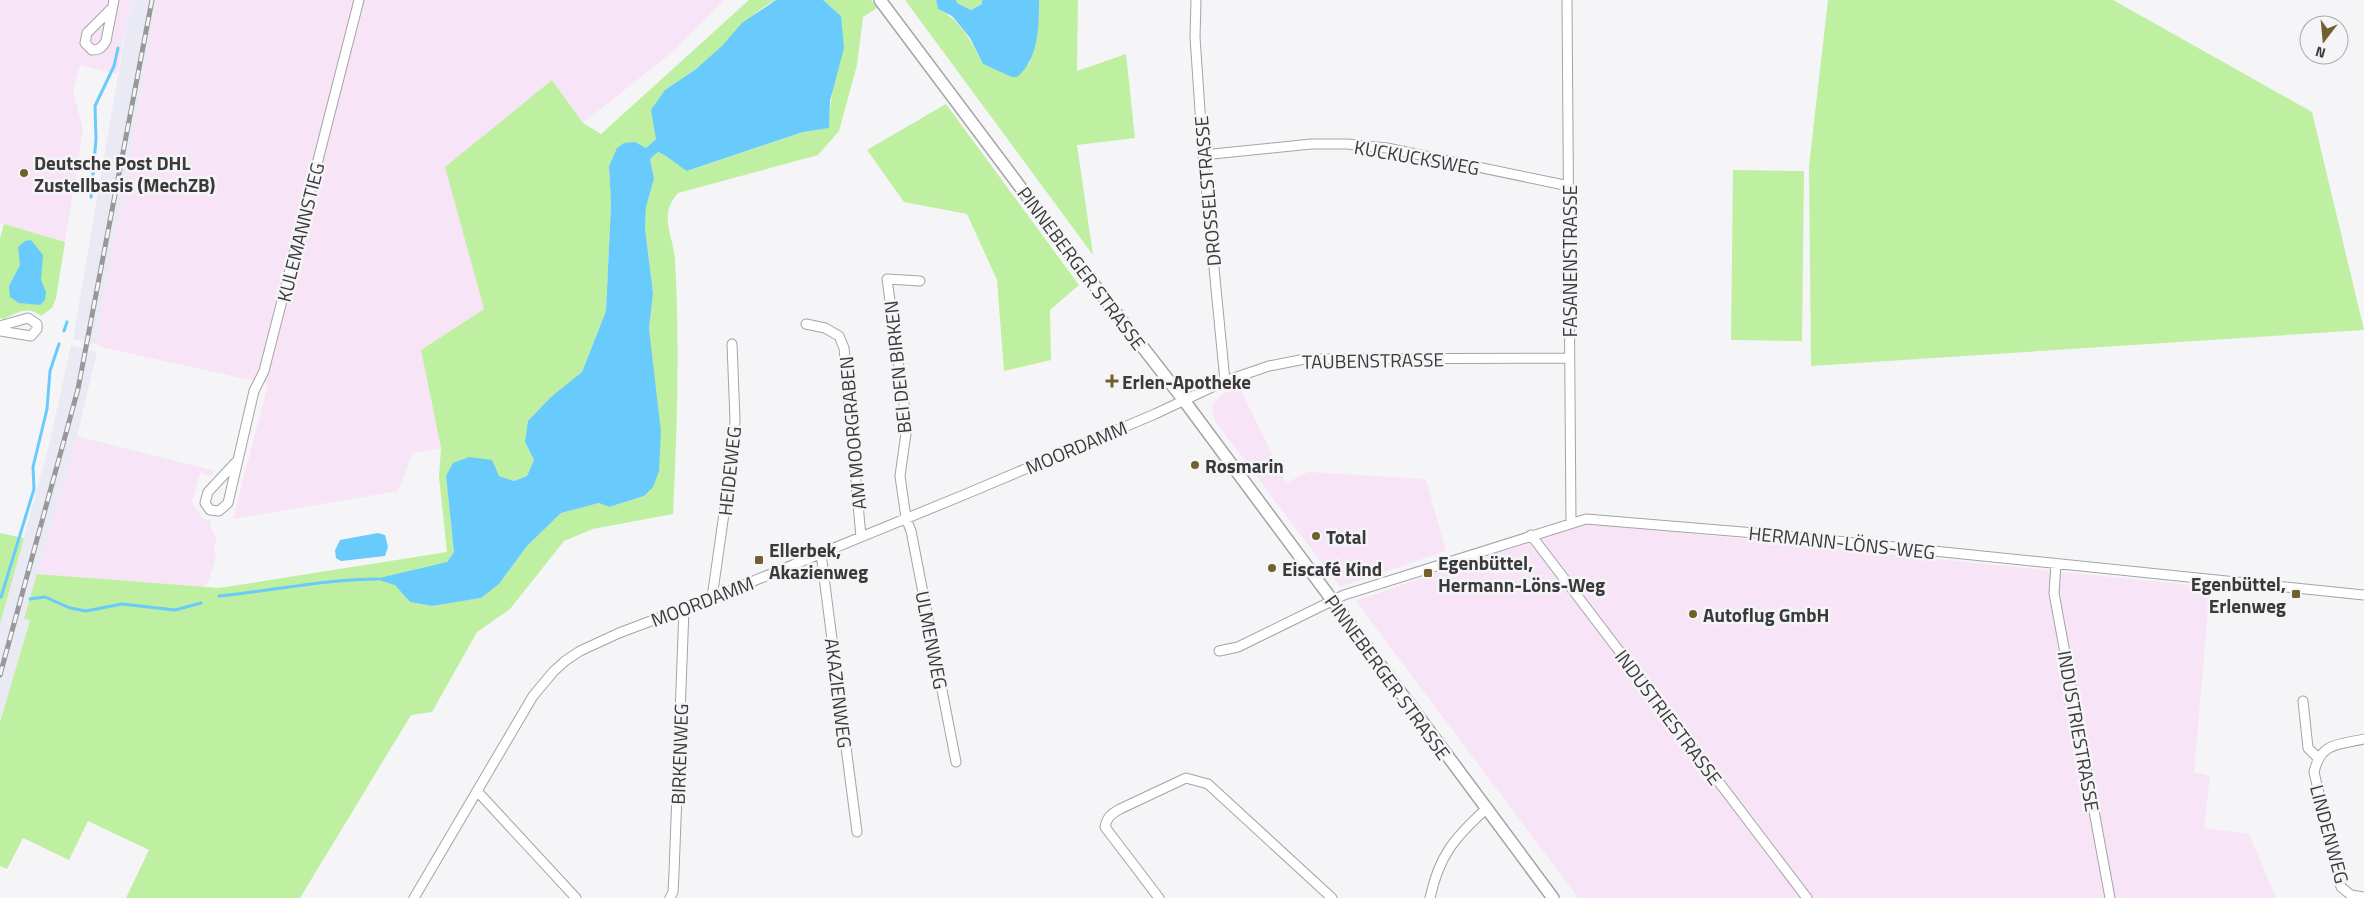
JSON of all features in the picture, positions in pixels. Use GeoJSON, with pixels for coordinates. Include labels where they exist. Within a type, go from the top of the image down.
{"type":"FeatureCollection","features":[{"type":"Feature","properties":{"kind":"main road","name":"PINNEBERGER STRASSE"},"geometry":{"type":"LineString","coordinates":[[880,0],[1182,399],[1553,898]]}},
{"type":"Feature","properties":{"kind":"street","name":"KULEMANNSTIEG"},"geometry":{"type":"LineString","coordinates":[[236,462],[208,492],[205,503],[210,510],[219,511],[228,503],[254,391],[264,371],[358,0]]}},
{"type":"Feature","properties":{"kind":"street","name":"DROSSELSTRASSE"},"geometry":{"type":"LineString","coordinates":[[1196,0],[1195,37],[1204,155],[1226,381]]}},
{"type":"Feature","properties":{"kind":"street","name":"FASANENSTRASSE"},"geometry":{"type":"LineString","coordinates":[[1567,0],[1570,186],[1569,358],[1571,523]]}},
{"type":"Feature","properties":{"kind":"street","name":"KUCKUCKSWEG"},"geometry":{"type":"LineString","coordinates":[[1204,155],[1311,144],[1348,144],[1387,148],[1570,186]]}},
{"type":"Feature","properties":{"kind":"street","name":"BEI DEN BIRKEN"},"geometry":{"type":"LineString","coordinates":[[906,518],[900,476],[907,426],[887,279],[920,281]]}},
{"type":"Feature","properties":{"kind":"street"},"geometry":{"type":"LineString","coordinates":[[0,326],[28,318],[37,324],[37,329],[31,336],[0,331]]}},
{"type":"Feature","properties":{"kind":"street","name":"AM MOORGRABEN"},"geometry":{"type":"LineString","coordinates":[[806,324],[825,328],[839,336],[844,348],[861,537]]}},
{"type":"Feature","properties":{"kind":"street","name":"HEIDEWEG"},"geometry":{"type":"LineString","coordinates":[[712,598],[733,450],[735,420],[732,344]]}},
{"type":"Feature","properties":{"kind":"street","name":"TAUBENSTRASSE"},"geometry":{"type":"LineString","coordinates":[[1182,399],[1268,366],[1305,359],[1569,358]]}},
{"type":"Feature","properties":{"kind":"street","name":"MOORDAMM"},"geometry":{"type":"LineString","coordinates":[[414,898],[533,696],[553,672],[580,651],[821,554],[1138,421],[1182,399]]}},
{"type":"Feature","properties":{"kind":"street","name":"ULMENWEG"},"geometry":{"type":"LineString","coordinates":[[906,518],[911,531],[956,762]]}},
{"type":"Feature","properties":{"kind":"street","name":"HERMANN-LÖNS-WEG"},"geometry":{"type":"LineString","coordinates":[[1219,651],[1238,647],[1332,600],[1586,519],[1696,528],[2364,595]]}},
{"type":"Feature","properties":{"kind":"street","name":"INDUSTRIESTRASSE"},"geometry":{"type":"LineString","coordinates":[[1531,536],[1806,898]]}},
{"type":"Feature","properties":{"kind":"street","name":"AKAZIENWEG"},"geometry":{"type":"LineString","coordinates":[[821,554],[858,832]]}},
{"type":"Feature","properties":{"kind":"street","name":"INDUSTRIESTRASSE"},"geometry":{"type":"LineString","coordinates":[[2056,564],[2054,593],[2110,898]]}},
{"type":"Feature","properties":{"kind":"street","name":"BIRKENWEG"},"geometry":{"type":"LineString","coordinates":[[670,898],[673,892],[674,873],[684,609]]}},
{"type":"Feature","properties":{"kind":"street","name":"LINDENWEG"},"geometry":{"type":"LineString","coordinates":[[2302,701],[2308,748],[2317,757]]}},
{"type":"Feature","properties":{"kind":"street","name":"LINDENWEG"},"geometry":{"type":"LineString","coordinates":[[2364,739],[2326,747],[2317,757],[2314,772],[2341,887],[2351,895],[2364,897]]}},
{"type":"Feature","properties":{"kind":"street"},"geometry":{"type":"LineString","coordinates":[[1159,898],[1105,827],[1107,820],[1120,809],[1186,778],[1208,784],[1332,898]]}},
{"type":"Feature","properties":{"kind":"street"},"geometry":{"type":"LineString","coordinates":[[477,791],[576,898]]}},
{"type":"Feature","properties":{"kind":"street"},"geometry":{"type":"LineString","coordinates":[[1430,898],[1444,855],[1465,828],[1486,809]]}},
{"type":"Feature","properties":{"kind":"shaded area"},"geometry":{"type":"Polygon","coordinates":[[[0,0],[131,0],[117,74],[80,65],[73,90],[83,129],[65,242],[0,223],[0,0]]]}},
{"type":"Feature","properties":{"kind":"shaded area"},"geometry":{"type":"Polygon","coordinates":[[[131,0],[157,0],[96,344],[73,339],[131,0]]]}},
{"type":"Feature","properties":{"kind":"shaded area"},"geometry":{"type":"Polygon","coordinates":[[[157,0],[724,0],[676,49],[583,123],[552,80],[446,167],[484,309],[421,350],[441,448],[413,453],[398,491],[233,519],[268,384],[105,348],[96,344],[157,0]]]}},
{"type":"Feature","properties":{"kind":"shaded area"},"geometry":{"type":"Polygon","coordinates":[[[71,345],[97,352],[77,436],[25,618],[30,619],[0,722],[0,624],[49,445],[71,345]]]}},
{"type":"Feature","properties":{"kind":"shaded area"},"geometry":{"type":"Polygon","coordinates":[[[1239,386],[1286,483],[1308,472],[1426,479],[1446,551],[1340,587],[1215,421],[1212,408],[1214,402],[1223,394],[1239,386]]]}},
{"type":"Feature","properties":{"kind":"shaded area"},"geometry":{"type":"Polygon","coordinates":[[[77,436],[215,471],[210,476],[200,473],[192,502],[202,518],[211,521],[210,526],[217,539],[214,549],[216,557],[208,583],[203,588],[37,574],[77,436]]]}},
{"type":"Feature","properties":{"kind":"shaded area"},"geometry":{"type":"Polygon","coordinates":[[[1577,522],[2210,587],[2194,772],[2210,776],[2204,828],[2249,834],[2276,898],[1578,898],[1356,601],[1577,522]]]}},
{"type":"Feature","properties":{"kind":"green space"},"geometry":{"type":"Polygon","coordinates":[[[749,0],[776,0],[753,16],[721,48],[665,90],[656,139],[646,148],[635,142],[609,166],[611,204],[606,311],[582,372],[568,385],[525,442],[534,460],[527,476],[514,481],[499,476],[446,476],[454,552],[447,562],[377,579],[396,585],[410,602],[432,606],[481,598],[499,584],[527,546],[561,513],[599,503],[609,507],[644,496],[649,329],[653,293],[645,228],[646,207],[654,179],[650,159],[658,152],[688,171],[803,132],[828,128],[841,16],[823,0],[871,0],[877,8],[863,17],[857,65],[839,131],[818,155],[678,193],[672,201],[668,225],[675,260],[678,356],[673,514],[593,529],[564,541],[510,609],[477,632],[432,712],[411,715],[300,898],[126,898],[149,850],[88,821],[69,860],[23,838],[7,869],[0,866],[0,722],[30,620],[24,619],[37,574],[219,588],[447,552],[439,477],[441,448],[421,350],[484,309],[445,167],[552,80],[583,123],[601,134],[749,0]]]}},
{"type":"Feature","properties":{"kind":"green space"},"geometry":{"type":"Polygon","coordinates":[[[905,0],[936,0],[938,9],[960,26],[983,64],[1010,75],[1029,64],[1037,39],[1039,0],[1078,0],[1077,71],[1126,54],[1135,138],[1077,145],[1093,255],[905,0]]]}},
{"type":"Feature","properties":{"kind":"green space"},"geometry":{"type":"Polygon","coordinates":[[[956,0],[982,0],[982,4],[971,10],[957,3],[956,0]]]}},
{"type":"Feature","properties":{"kind":"green space"},"geometry":{"type":"Polygon","coordinates":[[[1828,0],[2113,0],[2312,112],[2364,330],[1811,366],[1809,166],[1828,0]]]}},
{"type":"Feature","properties":{"kind":"green space"},"geometry":{"type":"Polygon","coordinates":[[[946,104],[1079,285],[1050,310],[1051,360],[1004,371],[997,280],[967,214],[904,202],[867,150],[946,104]]]}},
{"type":"Feature","properties":{"kind":"green space"},"geometry":{"type":"Polygon","coordinates":[[[1733,170],[1804,171],[1802,341],[1731,340],[1733,170]]]}},
{"type":"Feature","properties":{"kind":"green space"},"geometry":{"type":"Polygon","coordinates":[[[4,224],[65,242],[56,298],[52,308],[41,316],[31,311],[22,311],[4,319],[0,318],[0,238],[4,224]]]}},
{"type":"Feature","properties":{"kind":"green space"},"geometry":{"type":"Polygon","coordinates":[[[0,533],[24,538],[0,624],[0,533]]]}},
{"type":"Feature","properties":{"kind":"water"},"geometry":{"type":"Polygon","coordinates":[[[776,0],[823,0],[841,16],[844,48],[830,101],[829,128],[803,132],[687,171],[658,152],[650,159],[654,179],[646,207],[645,228],[653,293],[649,329],[661,432],[659,471],[653,487],[644,496],[609,507],[599,503],[561,513],[527,546],[499,584],[481,598],[432,606],[410,602],[395,585],[375,579],[447,562],[454,552],[446,476],[453,463],[469,457],[492,460],[499,476],[514,481],[527,476],[534,460],[525,442],[528,421],[551,397],[582,372],[606,311],[611,204],[609,166],[617,148],[624,143],[635,142],[646,148],[656,139],[651,110],[665,90],[696,69],[722,46],[742,23],[776,0]]]}},
{"type":"Feature","properties":{"kind":"water"},"geometry":{"type":"Polygon","coordinates":[[[936,0],[956,0],[957,3],[971,10],[982,4],[982,0],[1039,0],[1038,31],[1034,52],[1024,70],[1017,77],[1012,77],[983,64],[970,38],[952,16],[938,9],[936,0]]]}},
{"type":"Feature","properties":{"kind":"water"},"geometry":{"type":"Polygon","coordinates":[[[31,240],[43,255],[41,280],[46,292],[45,300],[40,305],[19,303],[10,297],[9,286],[20,265],[18,247],[25,241],[31,240]]]}},
{"type":"Feature","properties":{"kind":"water"},"geometry":{"type":"Polygon","coordinates":[[[378,533],[385,535],[388,547],[385,556],[341,561],[336,558],[335,550],[340,540],[378,533]]]}},
{"type":"Feature","properties":{"kind":"waterway"},"geometry":{"type":"LineString","coordinates":[[91,197],[96,139],[95,106],[114,66],[118,48]]}},
{"type":"Feature","properties":{"kind":"waterway"},"geometry":{"type":"LineString","coordinates":[[64,331],[67,322]]}},
{"type":"Feature","properties":{"kind":"waterway"},"geometry":{"type":"LineString","coordinates":[[1,597],[34,489],[33,467],[47,409],[50,371],[59,344]]}},
{"type":"Feature","properties":{"kind":"waterway"},"geometry":{"type":"LineString","coordinates":[[219,596],[318,583],[378,579]]}},
{"type":"Feature","properties":{"kind":"waterway"},"geometry":{"type":"LineString","coordinates":[[30,599],[45,597],[70,608],[86,611],[122,604],[175,610],[201,603]]}},
{"type":"Feature","properties":{"kind":"railway"},"geometry":{"type":"LineString","coordinates":[[0,675],[78,389],[152,0]]}},
{"type":"Feature","properties":{"kind":"place","name":"Deutsche Post DHL Zustellbasis (MechZB)"},"geometry":{"type":"Point","coordinates":[24,173]}},
{"type":"Feature","properties":{"kind":"place","name":"Erlen-Apotheke"},"geometry":{"type":"Point","coordinates":[1112,381]}},
{"type":"Feature","properties":{"kind":"place","name":"Rosmarin"},"geometry":{"type":"Point","coordinates":[1195,465]}},
{"type":"Feature","properties":{"kind":"place","name":"Total"},"geometry":{"type":"Point","coordinates":[1316,536]}},
{"type":"Feature","properties":{"kind":"place","name":"Ellerbek, Akazienweg"},"geometry":{"type":"Point","coordinates":[759,560]}},
{"type":"Feature","properties":{"kind":"place","name":"Eiscafé Kind"},"geometry":{"type":"Point","coordinates":[1272,568]}},
{"type":"Feature","properties":{"kind":"place","name":"Egenbüttel, Hermann-Löns-Weg"},"geometry":{"type":"Point","coordinates":[1428,573]}},
{"type":"Feature","properties":{"kind":"place","name":"Egenbüttel, Erlenweg"},"geometry":{"type":"Point","coordinates":[2296,594]}},
{"type":"Feature","properties":{"kind":"place","name":"Autoflug GmbH"},"geometry":{"type":"Point","coordinates":[1693,614]}}]}
